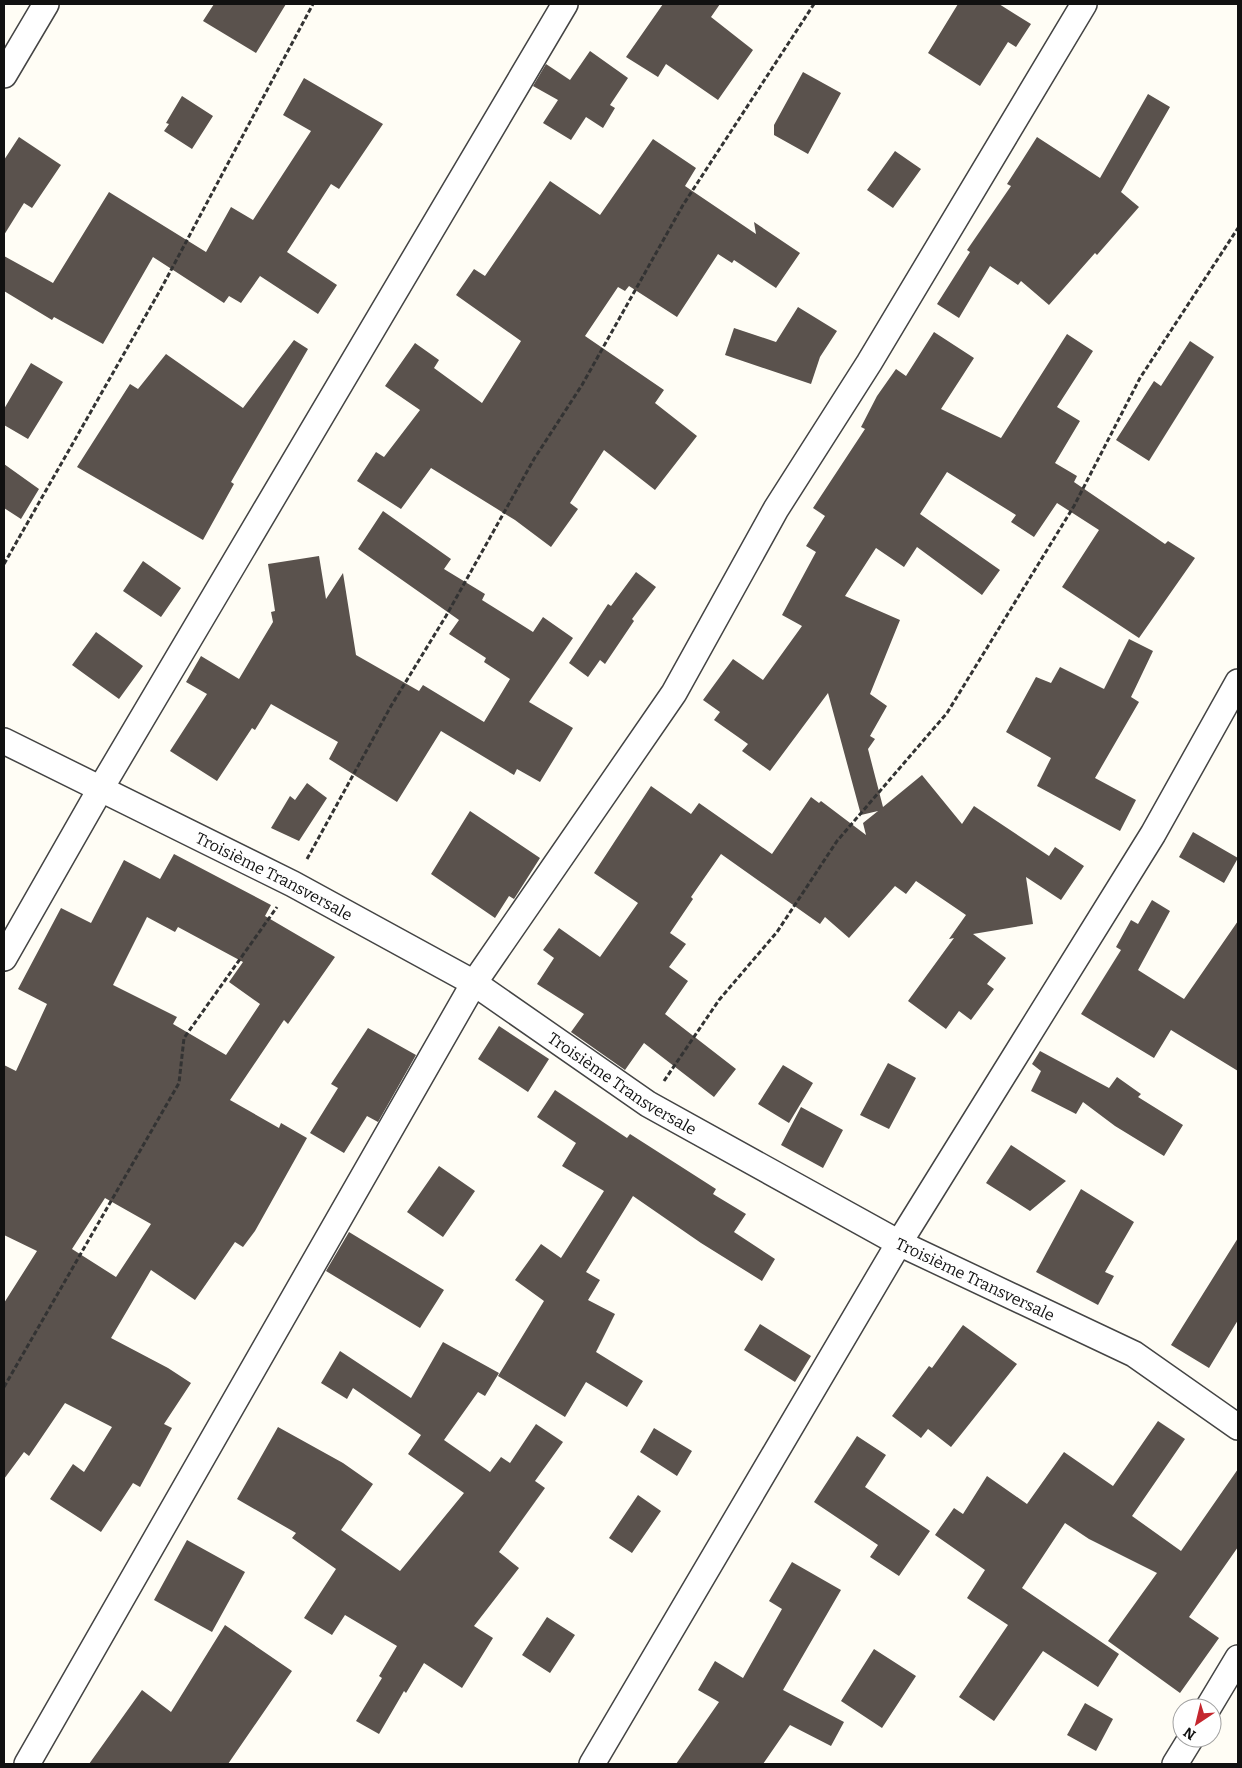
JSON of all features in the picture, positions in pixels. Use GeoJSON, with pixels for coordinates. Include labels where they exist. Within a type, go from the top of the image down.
{"type":"FeatureCollection","features":[{"type":"Feature","properties":{"kind":"street"},"geometry":{"type":"LineString","coordinates":[[4,75],[46,4]]}},
{"type":"Feature","properties":{"kind":"street"},"geometry":{"type":"LineString","coordinates":[[4,958],[101,788],[565,4]]}},
{"type":"Feature","properties":{"kind":"street"},"geometry":{"type":"LineString","coordinates":[[28,1764],[474,984],[674,693],[776,509],[869,363],[1084,4]]}},
{"type":"Feature","properties":{"kind":"street"},"geometry":{"type":"LineString","coordinates":[[592,1764],[899,1243],[1153,834],[1238,682]]}},
{"type":"Feature","properties":{"kind":"street","name":"Troisième Transversale"},"geometry":{"type":"LineString","coordinates":[[4,741],[293,884],[474,984],[648,1104],[899,1243],[1134,1354],[1238,1427]]}},
{"type":"Feature","properties":{"kind":"street"},"geometry":{"type":"LineString","coordinates":[[1214,1698],[1238,1658]]}},
{"type":"Feature","properties":{"kind":"street"},"geometry":{"type":"LineString","coordinates":[[1175,1764],[1184,1748]]}},
{"type":"Feature","properties":{"kind":"path"},"geometry":{"type":"LineString","coordinates":[[4,564],[162,287],[313,4]]}},
{"type":"Feature","properties":{"kind":"path"},"geometry":{"type":"LineString","coordinates":[[4,1387],[179,1083],[184,1038],[256,939],[293,884],[391,706],[446,616],[534,459],[582,385],[683,205],[814,4]]}},
{"type":"Feature","properties":{"kind":"path"},"geometry":{"type":"LineString","coordinates":[[648,1104],[719,1000],[777,932],[837,841],[947,713],[1074,506],[1140,378],[1238,228]]}},
{"type":"Feature","properties":{"kind":"building"},"geometry":{"type":"Polygon","coordinates":[[[214,4],[286,4],[256,53],[203,21],[214,4]]]}},
{"type":"Feature","properties":{"kind":"building"},"geometry":{"type":"Polygon","coordinates":[[[663,4],[720,4],[711,17],[753,50],[718,100],[666,64],[658,77],[626,57],[663,4]]]}},
{"type":"Feature","properties":{"kind":"building"},"geometry":{"type":"Polygon","coordinates":[[[958,4],[999,4],[1031,24],[1016,47],[1008,42],[980,86],[928,53],[958,4]]]}},
{"type":"Feature","properties":{"kind":"building"},"geometry":{"type":"Polygon","coordinates":[[[590,51],[628,78],[610,105],[615,108],[603,128],[586,117],[571,140],[543,123],[558,100],[533,86],[546,64],[570,80],[590,51]]]}},
{"type":"Feature","properties":{"kind":"building"},"geometry":{"type":"Polygon","coordinates":[[[803,72],[841,93],[808,154],[774,135],[774,125],[803,72]]]}},
{"type":"Feature","properties":{"kind":"building"},"geometry":{"type":"Polygon","coordinates":[[[304,78],[383,124],[339,189],[331,184],[287,252],[337,285],[318,314],[260,276],[241,303],[229,296],[224,303],[153,257],[103,344],[54,317],[52,320],[4,291],[4,256],[53,283],[109,192],[206,252],[231,207],[253,220],[311,131],[283,115],[304,78]]]}},
{"type":"Feature","properties":{"kind":"building"},"geometry":{"type":"Polygon","coordinates":[[[1148,94],[1170,107],[1121,192],[1139,207],[1097,255],[1095,253],[1049,305],[1021,281],[1018,285],[990,266],[959,318],[937,304],[970,252],[967,250],[1011,186],[1007,184],[1037,137],[1100,178],[1148,94]]]}},
{"type":"Feature","properties":{"kind":"building"},"geometry":{"type":"Polygon","coordinates":[[[182,96],[213,116],[192,149],[164,131],[169,124],[166,123],[182,96]]]}},
{"type":"Feature","properties":{"kind":"building"},"geometry":{"type":"Polygon","coordinates":[[[19,137],[61,165],[32,208],[24,203],[4,235],[4,160],[19,137]]]}},
{"type":"Feature","properties":{"kind":"building"},"geometry":{"type":"Polygon","coordinates":[[[653,139],[696,168],[685,186],[756,234],[754,222],[800,253],[776,288],[734,260],[732,263],[718,254],[677,317],[629,286],[625,291],[618,287],[585,336],[664,390],[655,403],[697,436],[655,490],[604,450],[570,503],[578,509],[551,547],[515,520],[431,468],[401,509],[357,481],[376,452],[384,457],[420,410],[385,386],[415,343],[439,360],[434,368],[482,403],[521,341],[456,295],[474,269],[485,276],[550,181],[600,215],[653,139]]]}},
{"type":"Feature","properties":{"kind":"building"},"geometry":{"type":"Polygon","coordinates":[[[895,151],[921,169],[893,208],[867,190],[895,151]]]}},
{"type":"Feature","properties":{"kind":"building"},"geometry":{"type":"Polygon","coordinates":[[[798,307],[837,331],[820,357],[811,384],[725,355],[734,328],[776,342],[798,307]]]}},
{"type":"Feature","properties":{"kind":"building"},"geometry":{"type":"Polygon","coordinates":[[[934,332],[974,358],[941,409],[1001,438],[1067,334],[1093,351],[1057,407],[1080,421],[1055,463],[1077,476],[1074,482],[1165,544],[1168,541],[1195,558],[1139,638],[1062,587],[1099,530],[1057,503],[1034,537],[1011,522],[1016,515],[947,472],[920,514],[1000,570],[982,595],[917,547],[904,567],[876,548],[845,596],[900,620],[870,694],[887,706],[870,736],[875,739],[868,749],[883,807],[922,775],[962,824],[974,806],[1049,856],[1055,847],[1084,866],[1061,900],[1026,877],[1033,924],[973,934],[1006,958],[987,984],[994,989],[971,1020],[959,1011],[946,1029],[908,1001],[954,938],[949,939],[966,915],[916,881],[906,894],[895,886],[849,938],[825,917],[820,924],[721,854],[691,897],[693,899],[670,933],[686,944],[669,967],[688,981],[665,1014],[736,1069],[714,1097],[644,1043],[625,1070],[571,1032],[584,1014],[537,984],[554,958],[543,950],[559,928],[600,957],[638,903],[594,873],[651,786],[691,814],[699,803],[772,854],[811,797],[819,803],[821,801],[866,835],[863,823],[878,811],[861,815],[828,693],[770,771],[742,751],[748,744],[714,720],[720,712],[703,700],[733,659],[763,680],[802,626],[782,615],[816,552],[806,546],[825,516],[813,508],[865,429],[861,427],[877,396],[896,369],[906,376],[934,332]]]}},
{"type":"Feature","properties":{"kind":"building"},"geometry":{"type":"Polygon","coordinates":[[[294,340],[308,349],[231,482],[234,484],[203,540],[77,467],[130,384],[138,389],[166,354],[243,408],[294,340]]]}},
{"type":"Feature","properties":{"kind":"building"},"geometry":{"type":"Polygon","coordinates":[[[1190,341],[1214,357],[1149,461],[1116,440],[1154,381],[1161,386],[1190,341]]]}},
{"type":"Feature","properties":{"kind":"building"},"geometry":{"type":"Polygon","coordinates":[[[31,363],[63,382],[28,439],[4,425],[4,409],[31,363]]]}},
{"type":"Feature","properties":{"kind":"building"},"geometry":{"type":"Polygon","coordinates":[[[4,464],[39,489],[21,519],[4,508],[4,464]]]}},
{"type":"Feature","properties":{"kind":"building"},"geometry":{"type":"Polygon","coordinates":[[[383,511],[451,559],[444,569],[485,594],[482,600],[533,632],[543,617],[573,638],[529,702],[573,728],[540,782],[517,769],[514,775],[441,731],[397,802],[329,759],[338,742],[271,704],[255,730],[252,728],[217,781],[170,751],[207,694],[186,682],[201,656],[239,679],[273,622],[271,612],[275,611],[268,564],[319,556],[326,599],[343,573],[356,655],[419,691],[423,685],[484,722],[510,679],[484,662],[486,658],[449,634],[459,620],[358,549],[383,511]]]}},
{"type":"Feature","properties":{"kind":"building"},"geometry":{"type":"Polygon","coordinates":[[[143,561],[181,588],[161,617],[123,591],[143,561]]]}},
{"type":"Feature","properties":{"kind":"building"},"geometry":{"type":"Polygon","coordinates":[[[636,572],[656,587],[632,619],[634,621],[605,664],[600,660],[588,677],[569,663],[608,604],[611,606],[636,572]]]}},
{"type":"Feature","properties":{"kind":"building"},"geometry":{"type":"Polygon","coordinates":[[[96,632],[143,666],[119,699],[72,665],[96,632]]]}},
{"type":"Feature","properties":{"kind":"building"},"geometry":{"type":"Polygon","coordinates":[[[1129,639],[1153,651],[1131,697],[1139,702],[1095,778],[1136,800],[1120,831],[1037,786],[1051,758],[1006,732],[1036,677],[1051,683],[1060,667],[1104,689],[1129,639]]]}},
{"type":"Feature","properties":{"kind":"building"},"geometry":{"type":"Polygon","coordinates":[[[307,783],[327,798],[299,841],[271,828],[290,796],[295,800],[307,783]]]}},
{"type":"Feature","properties":{"kind":"building"},"geometry":{"type":"Polygon","coordinates":[[[470,811],[540,858],[514,899],[509,896],[495,918],[431,874],[470,811]]]}},
{"type":"Feature","properties":{"kind":"building"},"geometry":{"type":"Polygon","coordinates":[[[1193,832],[1238,858],[1224,883],[1179,857],[1193,832]]]}},
{"type":"Feature","properties":{"kind":"building"},"geometry":{"type":"Polygon","coordinates":[[[174,854],[271,905],[265,916],[335,957],[288,1024],[284,1020],[230,1100],[279,1128],[281,1123],[307,1138],[255,1231],[243,1247],[235,1242],[195,1300],[151,1270],[111,1338],[168,1368],[191,1383],[164,1424],[172,1428],[140,1487],[133,1483],[101,1532],[50,1499],[73,1464],[84,1472],[112,1427],[65,1403],[29,1456],[24,1452],[4,1479],[4,1303],[37,1251],[4,1235],[4,1065],[16,1071],[47,1004],[18,989],[61,908],[91,923],[124,860],[160,879],[174,854]],[[147,917],[113,985],[177,1017],[173,1024],[226,1055],[260,1004],[229,982],[243,962],[178,927],[175,932],[147,917]],[[105,1198],[72,1249],[116,1277],[151,1224],[105,1198]]]}},
{"type":"Feature","properties":{"kind":"building"},"geometry":{"type":"Polygon","coordinates":[[[1152,900],[1170,911],[1138,970],[1184,999],[1238,921],[1238,1071],[1171,1030],[1154,1058],[1081,1014],[1121,950],[1116,947],[1131,920],[1138,924],[1152,900]]]}},
{"type":"Feature","properties":{"kind":"building"},"geometry":{"type":"Polygon","coordinates":[[[499,1026],[549,1059],[528,1092],[478,1059],[499,1026]]]}},
{"type":"Feature","properties":{"kind":"building"},"geometry":{"type":"Polygon","coordinates":[[[368,1028],[416,1055],[378,1122],[367,1116],[344,1153],[310,1133],[338,1088],[331,1084],[368,1028]]]}},
{"type":"Feature","properties":{"kind":"building"},"geometry":{"type":"Polygon","coordinates":[[[1040,1051],[1109,1088],[1117,1077],[1141,1094],[1138,1097],[1183,1125],[1164,1156],[1115,1126],[1083,1102],[1076,1114],[1031,1091],[1041,1071],[1032,1064],[1040,1051]]]}},
{"type":"Feature","properties":{"kind":"building"},"geometry":{"type":"Polygon","coordinates":[[[888,1063],[916,1078],[889,1129],[860,1115],[888,1063]]]}},
{"type":"Feature","properties":{"kind":"building"},"geometry":{"type":"Polygon","coordinates":[[[783,1065],[813,1083],[789,1123],[758,1104],[783,1065]]]}},
{"type":"Feature","properties":{"kind":"building"},"geometry":{"type":"Polygon","coordinates":[[[555,1090],[627,1138],[630,1134],[716,1189],[713,1194],[746,1214],[734,1232],[775,1259],[762,1281],[701,1243],[633,1196],[586,1272],[600,1280],[588,1300],[615,1314],[596,1352],[643,1381],[627,1407],[586,1382],[565,1417],[498,1376],[544,1301],[515,1280],[541,1244],[561,1258],[604,1191],[562,1166],[576,1143],[537,1117],[555,1090]]]}},
{"type":"Feature","properties":{"kind":"building"},"geometry":{"type":"Polygon","coordinates":[[[801,1107],[843,1130],[823,1168],[781,1145],[801,1107]]]}},
{"type":"Feature","properties":{"kind":"building"},"geometry":{"type":"Polygon","coordinates":[[[1011,1145],[1066,1181],[1030,1211],[986,1183],[1011,1145]]]}},
{"type":"Feature","properties":{"kind":"building"},"geometry":{"type":"Polygon","coordinates":[[[439,1166],[475,1191],[443,1237],[407,1212],[439,1166]]]}},
{"type":"Feature","properties":{"kind":"building"},"geometry":{"type":"Polygon","coordinates":[[[1081,1189],[1134,1222],[1105,1272],[1114,1276],[1098,1305],[1036,1272],[1081,1189]]]}},
{"type":"Feature","properties":{"kind":"building"},"geometry":{"type":"Polygon","coordinates":[[[349,1232],[444,1290],[420,1328],[326,1271],[349,1232]]]}},
{"type":"Feature","properties":{"kind":"building"},"geometry":{"type":"Polygon","coordinates":[[[1238,1238],[1238,1320],[1209,1368],[1171,1345],[1238,1238]]]}},
{"type":"Feature","properties":{"kind":"building"},"geometry":{"type":"Polygon","coordinates":[[[760,1324],[811,1356],[795,1382],[744,1350],[760,1324]]]}},
{"type":"Feature","properties":{"kind":"building"},"geometry":{"type":"Polygon","coordinates":[[[963,1325],[1017,1364],[951,1447],[928,1429],[921,1438],[892,1416],[929,1366],[932,1368],[963,1325]]]}},
{"type":"Feature","properties":{"kind":"building"},"geometry":{"type":"Polygon","coordinates":[[[443,1342],[499,1373],[485,1396],[478,1392],[444,1440],[490,1472],[501,1457],[510,1463],[536,1424],[563,1442],[535,1481],[545,1488],[499,1552],[519,1568],[474,1626],[493,1638],[462,1688],[424,1663],[406,1693],[404,1691],[379,1734],[356,1721],[382,1678],[379,1676],[397,1646],[345,1615],[332,1635],[304,1618],[336,1569],[292,1538],[296,1533],[237,1499],[278,1427],[343,1463],[373,1484],[341,1530],[400,1571],[464,1493],[408,1454],[421,1435],[353,1388],[347,1399],[321,1383],[340,1351],[411,1398],[443,1342]]]}},
{"type":"Feature","properties":{"kind":"building"},"geometry":{"type":"Polygon","coordinates":[[[1158,1421],[1185,1439],[1132,1516],[1181,1551],[1238,1469],[1238,1547],[1189,1617],[1219,1638],[1180,1693],[1108,1641],[1157,1573],[1089,1539],[1065,1523],[1022,1588],[1119,1654],[1098,1687],[1043,1651],[994,1721],[959,1697],[1008,1625],[967,1598],[985,1570],[935,1535],[954,1508],[963,1514],[987,1476],[1027,1504],[1064,1452],[1113,1486],[1158,1421]]]}},
{"type":"Feature","properties":{"kind":"building"},"geometry":{"type":"Polygon","coordinates":[[[654,1428],[692,1451],[677,1476],[640,1452],[654,1428]]]}},
{"type":"Feature","properties":{"kind":"building"},"geometry":{"type":"Polygon","coordinates":[[[857,1436],[886,1455],[865,1487],[930,1531],[899,1576],[870,1557],[878,1545],[814,1502],[857,1436]]]}},
{"type":"Feature","properties":{"kind":"building"},"geometry":{"type":"Polygon","coordinates":[[[638,1495],[661,1511],[632,1553],[609,1538],[638,1495]]]}},
{"type":"Feature","properties":{"kind":"building"},"geometry":{"type":"Polygon","coordinates":[[[187,1540],[245,1572],[212,1632],[154,1600],[187,1540]]]}},
{"type":"Feature","properties":{"kind":"building"},"geometry":{"type":"Polygon","coordinates":[[[792,1562],[841,1590],[783,1690],[844,1722],[831,1746],[790,1725],[763,1764],[676,1764],[719,1702],[698,1690],[715,1661],[743,1678],[782,1609],[769,1601],[792,1562]]]}},
{"type":"Feature","properties":{"kind":"building"},"geometry":{"type":"Polygon","coordinates":[[[547,1617],[575,1635],[550,1673],[522,1655],[547,1617]]]}},
{"type":"Feature","properties":{"kind":"building"},"geometry":{"type":"Polygon","coordinates":[[[225,1625],[292,1671],[228,1764],[89,1764],[142,1690],[171,1712],[225,1625]]]}},
{"type":"Feature","properties":{"kind":"building"},"geometry":{"type":"Polygon","coordinates":[[[874,1649],[916,1676],[882,1728],[841,1701],[874,1649]]]}},
{"type":"Feature","properties":{"kind":"building"},"geometry":{"type":"Polygon","coordinates":[[[1085,1703],[1113,1719],[1096,1751],[1067,1735],[1085,1703]]]}}]}
